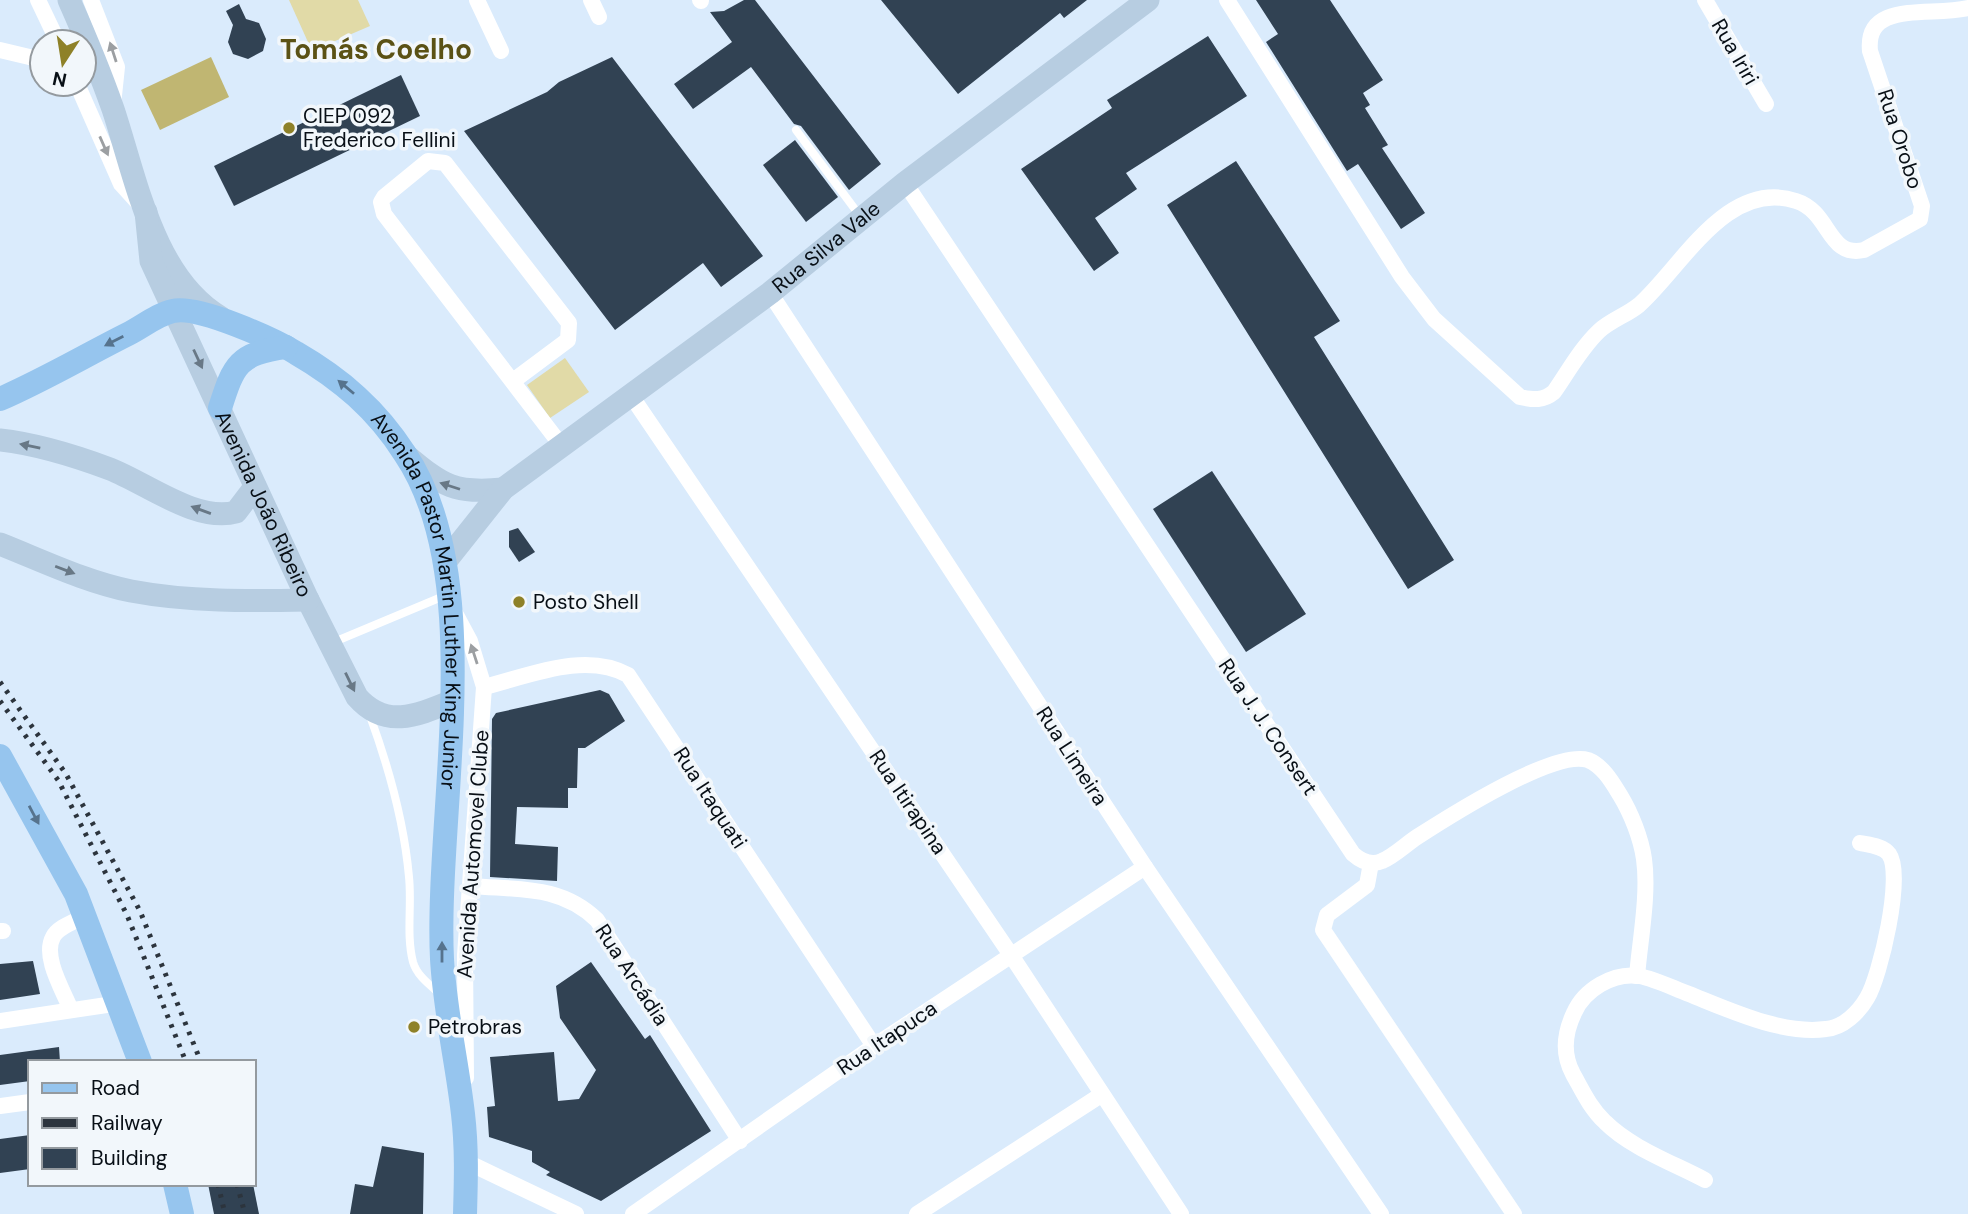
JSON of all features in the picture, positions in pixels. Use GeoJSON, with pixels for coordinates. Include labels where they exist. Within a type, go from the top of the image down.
{"type":"FeatureCollection","features":[{"type":"Feature","properties":{"kind":"main road","name":"Avenida João Ribeiro"},"geometry":{"type":"LineString","coordinates":[[69,0],[113,107],[146,212],[182,285],[203,307],[225,320]]}},
{"type":"Feature","properties":{"kind":"main road","name":"Rua Silva Vale"},"geometry":{"type":"LineString","coordinates":[[445,562],[503,489],[770,292],[905,183],[1148,0]]}},
{"type":"Feature","properties":{"kind":"main road","name":"Avenida João Ribeiro"},"geometry":{"type":"LineString","coordinates":[[146,212],[151,261],[308,600],[357,697],[368,709]]}},
{"type":"Feature","properties":{"kind":"main road","name":"Avenida Pastor Martin Luther King Junior"},"geometry":{"type":"LineString","coordinates":[[175,310],[225,320],[286,347],[346,385],[373,412],[407,456],[433,517],[445,562],[450,598],[450,702],[442,956],[445,999],[463,1112],[467,1162],[465,1214]]}},
{"type":"Feature","properties":{"kind":"main road"},"geometry":{"type":"LineString","coordinates":[[0,398],[175,310]]}},
{"type":"Feature","properties":{"kind":"main road"},"geometry":{"type":"LineString","coordinates":[[220,408],[230,376],[242,360],[262,350],[286,347]]}},
{"type":"Feature","properties":{"kind":"main road"},"geometry":{"type":"LineString","coordinates":[[0,440],[61,452],[113,470],[209,514],[236,512],[256,487]]}},
{"type":"Feature","properties":{"kind":"main road"},"geometry":{"type":"LineString","coordinates":[[407,456],[435,480],[452,488],[475,492],[503,489]]}},
{"type":"Feature","properties":{"kind":"main road"},"geometry":{"type":"LineString","coordinates":[[1,544],[69,573],[131,591],[247,601],[308,600]]}},
{"type":"Feature","properties":{"kind":"main road"},"geometry":{"type":"LineString","coordinates":[[368,709],[399,718],[419,715],[450,702]]}},
{"type":"Feature","properties":{"kind":"main road"},"geometry":{"type":"LineString","coordinates":[[0,756],[70,882],[120,1003],[139,1060]]}},
{"type":"Feature","properties":{"kind":"main road"},"geometry":{"type":"LineString","coordinates":[[175,1186],[182,1214]]}},
{"type":"Feature","properties":{"kind":"street"},"geometry":{"type":"LineString","coordinates":[[38,0],[51,28]]}},
{"type":"Feature","properties":{"kind":"street"},"geometry":{"type":"LineString","coordinates":[[91,0],[117,67],[113,107]]}},
{"type":"Feature","properties":{"kind":"street"},"geometry":{"type":"LineString","coordinates":[[477,0],[501,51]]}},
{"type":"Feature","properties":{"kind":"street"},"geometry":{"type":"LineString","coordinates":[[591,0],[599,17]]}},
{"type":"Feature","properties":{"kind":"street","name":"Rua Orobo"},"geometry":{"type":"LineString","coordinates":[[1227,0],[1402,277],[1434,319],[1520,397],[1546,398],[1597,333],[1638,306],[1683,253],[1742,205],[1779,197],[1808,205],[1818,213],[1837,245],[1854,252],[1913,225],[1920,219],[1922,206],[1870,51],[1869,36],[1873,23],[1880,14],[1901,9],[1968,8]]}},
{"type":"Feature","properties":{"kind":"street","name":"Rua Iriri"},"geometry":{"type":"LineString","coordinates":[[1705,0],[1766,104]]}},
{"type":"Feature","properties":{"kind":"street"},"geometry":{"type":"LineString","coordinates":[[0,50],[28,57]]}},
{"type":"Feature","properties":{"kind":"street","name":"Avenida João Ribeiro"},"geometry":{"type":"LineString","coordinates":[[83,98],[121,184],[146,212]]}},
{"type":"Feature","properties":{"kind":"street"},"geometry":{"type":"LineString","coordinates":[[513,381],[568,340],[569,323],[445,163],[428,161],[384,197],[381,208],[561,445]]}},
{"type":"Feature","properties":{"kind":"street","name":"Rua J. J. Consert"},"geometry":{"type":"LineString","coordinates":[[905,183],[1353,854],[1360,860],[1371,863]]}},
{"type":"Feature","properties":{"kind":"street","name":"Rua Limeira"},"geometry":{"type":"LineString","coordinates":[[770,292],[1145,867],[1381,1214]]}},
{"type":"Feature","properties":{"kind":"street","name":"Rua Itirapina"},"geometry":{"type":"LineString","coordinates":[[630,394],[1011,955],[1181,1214]]}},
{"type":"Feature","properties":{"kind":"street","name":"Avenida Automovel Clube"},"geometry":{"type":"LineString","coordinates":[[450,598],[470,641],[484,687],[464,982],[468,1053],[463,1112]]}},
{"type":"Feature","properties":{"kind":"street","name":"Rua Itaquati"},"geometry":{"type":"LineString","coordinates":[[484,687],[595,663],[613,667],[628,675],[874,1046]]}},
{"type":"Feature","properties":{"kind":"street"},"geometry":{"type":"LineString","coordinates":[[1514,1214],[1324,930],[1327,915],[1367,885],[1371,863],[1381,862],[1440,823],[1547,765],[1570,758],[1588,760],[1602,768],[1629,809],[1644,859],[1637,976]]}},
{"type":"Feature","properties":{"kind":"street"},"geometry":{"type":"LineString","coordinates":[[1705,1180],[1620,1134],[1604,1122],[1590,1105],[1570,1068],[1567,1037],[1576,1007],[1589,991],[1607,981],[1637,976],[1770,1022],[1803,1029],[1827,1030],[1842,1025],[1860,1009],[1874,984],[1891,913],[1892,859],[1885,850],[1860,843]]}},
{"type":"Feature","properties":{"kind":"street","name":"Rua Itapuca"},"geometry":{"type":"LineString","coordinates":[[633,1214],[740,1142],[874,1046],[1145,867]]}},
{"type":"Feature","properties":{"kind":"street","name":"Rua Arcádia"},"geometry":{"type":"LineString","coordinates":[[472,886],[547,892],[580,904],[597,920],[740,1142]]}},
{"type":"Feature","properties":{"kind":"street"},"geometry":{"type":"LineString","coordinates":[[71,1010],[50,948],[52,937],[85,916]]}},
{"type":"Feature","properties":{"kind":"street"},"geometry":{"type":"LineString","coordinates":[[0,1021],[120,1003]]}},
{"type":"Feature","properties":{"kind":"street"},"geometry":{"type":"LineString","coordinates":[[917,1214],[1101,1095]]}},
{"type":"Feature","properties":{"kind":"street"},"geometry":{"type":"LineString","coordinates":[[0,1106],[28,1102]]}},
{"type":"Feature","properties":{"kind":"street"},"geometry":{"type":"LineString","coordinates":[[467,1162],[576,1214]]}},
{"type":"Feature","properties":{"kind":"lane"},"geometry":{"type":"LineString","coordinates":[[796,130],[861,219]]}},
{"type":"Feature","properties":{"kind":"lane"},"geometry":{"type":"LineString","coordinates":[[331,643],[450,598]]}},
{"type":"Feature","properties":{"kind":"lane"},"geometry":{"type":"LineString","coordinates":[[368,709],[388,765],[406,848],[410,946],[414,965],[423,979],[445,999]]}},
{"type":"Feature","properties":{"kind":"shaded area"},"geometry":{"type":"Polygon","coordinates":[[[289,0],[358,0],[370,26],[312,51],[289,0]]]}},
{"type":"Feature","properties":{"kind":"shaded area"},"geometry":{"type":"Polygon","coordinates":[[[211,57],[229,97],[160,130],[141,90],[211,57]]]}},
{"type":"Feature","properties":{"kind":"shaded area"},"geometry":{"type":"Polygon","coordinates":[[[565,358],[589,392],[550,418],[527,385],[565,358]]]}},
{"type":"Feature","properties":{"kind":"building"},"geometry":{"type":"Polygon","coordinates":[[[744,0],[755,0],[881,164],[849,190],[801,126],[794,124],[751,67],[693,109],[674,84],[732,42],[710,12],[724,11],[744,0]]]}},
{"type":"Feature","properties":{"kind":"building"},"geometry":{"type":"Polygon","coordinates":[[[881,0],[1087,0],[1064,18],[1060,13],[958,94],[881,0]]]}},
{"type":"Feature","properties":{"kind":"building"},"geometry":{"type":"Polygon","coordinates":[[[1256,0],[1330,0],[1383,80],[1363,93],[1370,105],[1365,108],[1388,145],[1382,148],[1425,213],[1401,229],[1358,164],[1347,171],[1266,42],[1278,34],[1256,0]]]}},
{"type":"Feature","properties":{"kind":"building"},"geometry":{"type":"Polygon","coordinates":[[[239,4],[246,19],[259,23],[266,39],[263,51],[248,59],[233,54],[228,42],[233,25],[226,11],[239,4]]]}},
{"type":"Feature","properties":{"kind":"building"},"geometry":{"type":"Polygon","coordinates":[[[1208,36],[1247,96],[1126,173],[1137,189],[1095,218],[1119,253],[1094,271],[1021,169],[1112,108],[1107,100],[1208,36]]]}},
{"type":"Feature","properties":{"kind":"building"},"geometry":{"type":"Polygon","coordinates":[[[612,57],[763,256],[721,287],[703,263],[615,330],[464,131],[547,92],[559,82],[612,57]]]}},
{"type":"Feature","properties":{"kind":"building"},"geometry":{"type":"Polygon","coordinates":[[[401,75],[420,116],[234,206],[214,166],[401,75]]]}},
{"type":"Feature","properties":{"kind":"building"},"geometry":{"type":"Polygon","coordinates":[[[795,140],[838,197],[806,222],[763,165],[795,140]]]}},
{"type":"Feature","properties":{"kind":"building"},"geometry":{"type":"Polygon","coordinates":[[[1236,161],[1340,321],[1314,337],[1454,560],[1408,589],[1167,205],[1236,161]]]}},
{"type":"Feature","properties":{"kind":"building"},"geometry":{"type":"Polygon","coordinates":[[[1212,471],[1306,614],[1246,652],[1153,509],[1212,471]]]}},
{"type":"Feature","properties":{"kind":"building"},"geometry":{"type":"Polygon","coordinates":[[[518,528],[535,552],[519,562],[509,547],[509,531],[518,528]]]}},
{"type":"Feature","properties":{"kind":"building"},"geometry":{"type":"Polygon","coordinates":[[[600,690],[609,694],[625,721],[585,748],[578,748],[577,788],[568,788],[568,808],[517,807],[515,844],[558,847],[557,881],[490,877],[492,719],[496,713],[600,690]]]}},
{"type":"Feature","properties":{"kind":"building"},"geometry":{"type":"Polygon","coordinates":[[[33,961],[40,994],[0,1000],[0,964],[33,961]]]}},
{"type":"Feature","properties":{"kind":"building"},"geometry":{"type":"Polygon","coordinates":[[[591,962],[645,1039],[650,1035],[711,1131],[601,1201],[546,1175],[550,1172],[532,1162],[532,1151],[489,1137],[487,1107],[495,1106],[490,1057],[554,1052],[558,1101],[579,1099],[596,1070],[560,1018],[556,986],[591,962]]]}},
{"type":"Feature","properties":{"kind":"building"},"geometry":{"type":"Polygon","coordinates":[[[59,1047],[60,1060],[28,1060],[28,1081],[0,1085],[0,1055],[59,1047]]]}},
{"type":"Feature","properties":{"kind":"building"},"geometry":{"type":"Polygon","coordinates":[[[28,1135],[28,1169],[0,1173],[0,1139],[28,1135]]]}},
{"type":"Feature","properties":{"kind":"building"},"geometry":{"type":"Polygon","coordinates":[[[382,1146],[424,1153],[423,1214],[350,1214],[355,1184],[373,1187],[382,1146]]]}},
{"type":"Feature","properties":{"kind":"building"},"geometry":{"type":"Polygon","coordinates":[[[208,1186],[253,1186],[259,1214],[214,1214],[208,1186]]]}},
{"type":"Feature","properties":{"kind":"railway"},"geometry":{"type":"LineString","coordinates":[[0,682],[66,774],[140,911],[200,1060]]}},
{"type":"Feature","properties":{"kind":"railway"},"geometry":{"type":"LineString","coordinates":[[0,701],[58,780],[127,915],[185,1060]]}},
{"type":"Feature","properties":{"kind":"railway"},"geometry":{"type":"LineString","coordinates":[[218,1186],[225,1214]]}},
{"type":"Feature","properties":{"kind":"railway"},"geometry":{"type":"LineString","coordinates":[[238,1186],[245,1214]]}},
{"type":"Feature","properties":{"kind":"place","name":"CIEP 092 Frederico Fellini"},"geometry":{"type":"Point","coordinates":[289,128]}},
{"type":"Feature","properties":{"kind":"place","name":"Posto Shell"},"geometry":{"type":"Point","coordinates":[519,602]}},
{"type":"Feature","properties":{"kind":"place","name":"Petrobras"},"geometry":{"type":"Point","coordinates":[414,1027]}},
{"type":"Feature","properties":{"kind":"district","name":"Tomás Coelho"},"geometry":{"type":"Point","coordinates":[376,49]}}]}
